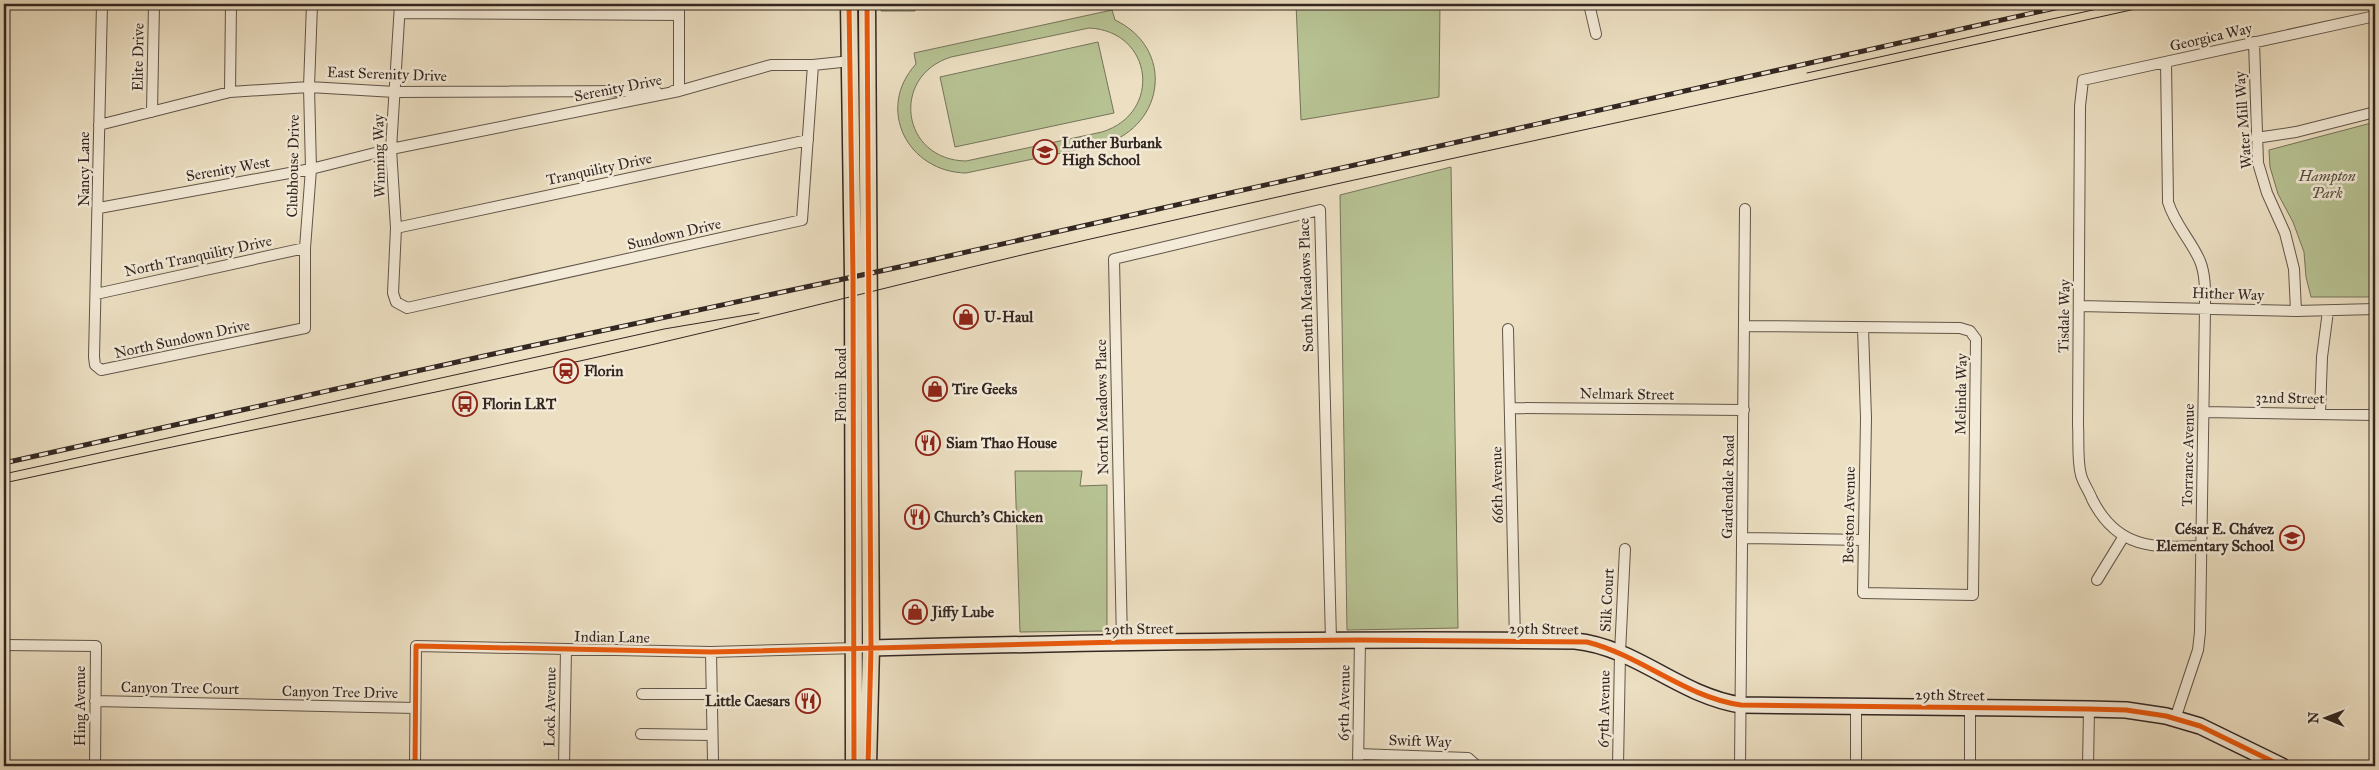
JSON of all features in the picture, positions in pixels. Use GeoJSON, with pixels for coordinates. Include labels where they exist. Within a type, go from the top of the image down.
{"type":"FeatureCollection","features":[{"type":"Feature","properties":{"kind":"main road","name":"Florin Road"},"geometry":{"type":"LineString","coordinates":[[849,4],[851,61],[854,766]]}},
{"type":"Feature","properties":{"kind":"main road","name":"Florin Road"},"geometry":{"type":"LineString","coordinates":[[867,4],[871,648],[868,766]]}},
{"type":"Feature","properties":{"kind":"main road"},"geometry":{"type":"LineString","coordinates":[[851,61],[867,80]]}},
{"type":"Feature","properties":{"kind":"street","name":"Nancy Lane"},"geometry":{"type":"LineString","coordinates":[[95,335],[102,4]]}},
{"type":"Feature","properties":{"kind":"street","name":"Elite Drive"},"geometry":{"type":"LineString","coordinates":[[152,112],[154,4]]}},
{"type":"Feature","properties":{"kind":"street"},"geometry":{"type":"LineString","coordinates":[[230,92],[232,4]]}},
{"type":"Feature","properties":{"kind":"street","name":"Clubhouse Drive"},"geometry":{"type":"LineString","coordinates":[[305,328],[305,248],[311,169],[309,87],[312,4]]}},
{"type":"Feature","properties":{"kind":"street"},"geometry":{"type":"LineString","coordinates":[[679,4],[679,91]]}},
{"type":"Feature","properties":{"kind":"street"},"geometry":{"type":"LineString","coordinates":[[1589,4],[1596,34]]}},
{"type":"Feature","properties":{"kind":"street"},"geometry":{"type":"LineString","coordinates":[[400,8],[679,16]]}},
{"type":"Feature","properties":{"kind":"street","name":"Winning Way"},"geometry":{"type":"LineString","coordinates":[[400,8],[391,149],[396,228],[394,296],[401,305]]}},
{"type":"Feature","properties":{"kind":"street","name":"Georgica Way"},"geometry":{"type":"LineString","coordinates":[[2083,80],[2375,16]]}},
{"type":"Feature","properties":{"kind":"street","name":"Water Mill Way"},"geometry":{"type":"LineString","coordinates":[[2254,42],[2258,163],[2267,193],[2286,233],[2294,269],[2296,311]]}},
{"type":"Feature","properties":{"kind":"street","name":"Serenity Drive"},"geometry":{"type":"LineString","coordinates":[[391,149],[679,91],[770,65],[813,65],[851,61]]}},
{"type":"Feature","properties":{"kind":"street","name":"Torrance Avenue"},"geometry":{"type":"LineString","coordinates":[[2166,62],[2168,202],[2172,215],[2201,263],[2205,308],[2202,546],[2198,650],[2175,719]]}},
{"type":"Feature","properties":{"kind":"street","name":"Sundown Drive"},"geometry":{"type":"LineString","coordinates":[[401,305],[414,308],[802,220],[813,65]]}},
{"type":"Feature","properties":{"kind":"street","name":"Tisdale Way"},"geometry":{"type":"LineString","coordinates":[[2083,80],[2080,106],[2078,425],[2081,474],[2096,507],[2106,521],[2124,536],[2136,542],[2155,547],[2202,546]]}},
{"type":"Feature","properties":{"kind":"street","name":"East Serenity Drive"},"geometry":{"type":"LineString","coordinates":[[99,125],[230,92],[309,87],[394,92],[679,91]]}},
{"type":"Feature","properties":{"kind":"street"},"geometry":{"type":"LineString","coordinates":[[2256,138],[2296,132],[2375,112]]}},
{"type":"Feature","properties":{"kind":"street","name":"Tranquility Drive"},"geometry":{"type":"LineString","coordinates":[[396,228],[808,140]]}},
{"type":"Feature","properties":{"kind":"street","name":"Serenity West"},"geometry":{"type":"LineString","coordinates":[[99,208],[311,169],[391,149]]}},
{"type":"Feature","properties":{"kind":"street","name":"Gardendale Road"},"geometry":{"type":"LineString","coordinates":[[1740,766],[1745,208]]}},
{"type":"Feature","properties":{"kind":"street","name":"South Meadows Place"},"geometry":{"type":"LineString","coordinates":[[1198,239],[1320,210],[1331,640]]}},
{"type":"Feature","properties":{"kind":"street","name":"North Meadows Place"},"geometry":{"type":"LineString","coordinates":[[1122,642],[1114,259],[1198,239]]}},
{"type":"Feature","properties":{"kind":"street","name":"North Tranquility Drive"},"geometry":{"type":"LineString","coordinates":[[96,294],[305,248]]}},
{"type":"Feature","properties":{"kind":"street","name":"Hither Way"},"geometry":{"type":"LineString","coordinates":[[2080,306],[2296,311],[2375,309]]}},
{"type":"Feature","properties":{"kind":"street"},"geometry":{"type":"LineString","coordinates":[[2320,413],[2322,357],[2328,310]]}},
{"type":"Feature","properties":{"kind":"street","name":"Melinda Way"},"geometry":{"type":"LineString","coordinates":[[1745,326],[1960,328],[1970,331],[1976,338],[1973,595]]}},
{"type":"Feature","properties":{"kind":"street","name":"North Sundown Drive"},"geometry":{"type":"LineString","coordinates":[[95,335],[95,365],[101,370],[305,328]]}},
{"type":"Feature","properties":{"kind":"street","name":"Beeston Avenue"},"geometry":{"type":"LineString","coordinates":[[1863,328],[1866,418],[1863,593],[1973,595]]}},
{"type":"Feature","properties":{"kind":"street","name":"66th Avenue"},"geometry":{"type":"LineString","coordinates":[[1508,329],[1515,640]]}},
{"type":"Feature","properties":{"kind":"street","name":"Nelmark Street"},"geometry":{"type":"LineString","coordinates":[[1510,408],[1744,410]]}},
{"type":"Feature","properties":{"kind":"street","name":"32nd Street"},"geometry":{"type":"LineString","coordinates":[[2204,412],[2375,415]]}},
{"type":"Feature","properties":{"kind":"street"},"geometry":{"type":"LineString","coordinates":[[2097,580],[2124,536]]}},
{"type":"Feature","properties":{"kind":"street"},"geometry":{"type":"LineString","coordinates":[[1742,538],[1864,540]]}},
{"type":"Feature","properties":{"kind":"street","name":"Silk Court"},"geometry":{"type":"LineString","coordinates":[[1620,653],[1625,549]]}},
{"type":"Feature","properties":{"kind":"street","name":"29th Street"},"geometry":{"type":"LineString","coordinates":[[871,648],[1122,642],[1331,640],[1587,642],[1620,653],[1704,696],[1741,706],[2089,709],[2144,712],[2200,726],[2282,766]]}},
{"type":"Feature","properties":{"kind":"street","name":"65th Avenue"},"geometry":{"type":"LineString","coordinates":[[1358,766],[1360,640]]}},
{"type":"Feature","properties":{"kind":"street","name":"Hing Avenue"},"geometry":{"type":"LineString","coordinates":[[4,645],[96,646],[95,766]]}},
{"type":"Feature","properties":{"kind":"street","name":"Indian Lane"},"geometry":{"type":"LineString","coordinates":[[415,708],[416,646],[711,652],[871,648]]}},
{"type":"Feature","properties":{"kind":"street","name":"Lock Avenue"},"geometry":{"type":"LineString","coordinates":[[564,766],[566,649]]}},
{"type":"Feature","properties":{"kind":"street"},"geometry":{"type":"LineString","coordinates":[[711,652],[713,761]]}},
{"type":"Feature","properties":{"kind":"street","name":"67th Avenue"},"geometry":{"type":"LineString","coordinates":[[1618,766],[1620,653]]}},
{"type":"Feature","properties":{"kind":"street"},"geometry":{"type":"LineString","coordinates":[[642,694],[712,694]]}},
{"type":"Feature","properties":{"kind":"street","name":"Canyon Tree Court"},"geometry":{"type":"LineString","coordinates":[[95,701],[264,705]]}},
{"type":"Feature","properties":{"kind":"street","name":"Canyon Tree Drive"},"geometry":{"type":"LineString","coordinates":[[264,705],[415,708]]}},
{"type":"Feature","properties":{"kind":"street"},"geometry":{"type":"LineString","coordinates":[[1856,707],[1856,766]]}},
{"type":"Feature","properties":{"kind":"street"},"geometry":{"type":"LineString","coordinates":[[415,708],[415,766]]}},
{"type":"Feature","properties":{"kind":"street"},"geometry":{"type":"LineString","coordinates":[[1970,708],[1970,766]]}},
{"type":"Feature","properties":{"kind":"street"},"geometry":{"type":"LineString","coordinates":[[2088,766],[2089,709]]}},
{"type":"Feature","properties":{"kind":"street"},"geometry":{"type":"LineString","coordinates":[[641,734],[712,735]]}},
{"type":"Feature","properties":{"kind":"street","name":"Swift Way"},"geometry":{"type":"LineString","coordinates":[[1358,754],[1468,758],[1473,760],[1477,766]]}},
{"type":"Feature","properties":{"kind":"green space"},"geometry":{"type":"Polygon","coordinates":[[[881,4],[915,4],[915,11],[881,11],[881,4]]]}},
{"type":"Feature","properties":{"kind":"green space"},"geometry":{"type":"Polygon","coordinates":[[[1296,4],[1440,4],[1439,97],[1301,120],[1296,4]]]}},
{"type":"Feature","properties":{"kind":"green space"},"geometry":{"type":"Polygon","coordinates":[[[1112,10],[1115,20],[1134,33],[1147,48],[1154,66],[1155,85],[1151,103],[1141,120],[1125,134],[1105,144],[966,173],[946,170],[928,162],[914,150],[904,135],[899,118],[898,100],[904,82],[916,64],[914,53],[1112,10]],[[1089,28],[951,57],[931,67],[918,81],[912,98],[911,116],[917,133],[928,147],[944,157],[966,161],[1102,132],[1122,122],[1135,108],[1142,92],[1142,74],[1137,57],[1127,43],[1110,33],[1089,28]]]}},
{"type":"Feature","properties":{"kind":"green space"},"geometry":{"type":"Polygon","coordinates":[[[1098,42],[1114,113],[955,147],[940,77],[1098,42]]]}},
{"type":"Feature","properties":{"kind":"green space","name":"Hampton Park"},"geometry":{"type":"Polygon","coordinates":[[[2375,122],[2375,297],[2311,297],[2306,277],[2304,252],[2293,222],[2278,194],[2270,167],[2269,150],[2375,122]]]}},
{"type":"Feature","properties":{"kind":"green space"},"geometry":{"type":"Polygon","coordinates":[[[1451,167],[1458,628],[1347,630],[1340,195],[1451,167]]]}},
{"type":"Feature","properties":{"kind":"green space"},"geometry":{"type":"Polygon","coordinates":[[[1015,471],[1082,471],[1080,486],[1107,485],[1107,631],[1020,632],[1015,471]]]}},
{"type":"Feature","properties":{"kind":"tram line"},"geometry":{"type":"LineString","coordinates":[[1807,73],[2120,4]]}},
{"type":"Feature","properties":{"kind":"tram line"},"geometry":{"type":"LineString","coordinates":[[4,483],[589,359],[1086,240],[2158,4]]}},
{"type":"Feature","properties":{"kind":"tram line"},"geometry":{"type":"LineString","coordinates":[[4,474],[664,329],[759,313]]}},
{"type":"Feature","properties":{"kind":"railway"},"geometry":{"type":"LineString","coordinates":[[4,463],[484,356],[904,266],[2073,4]]}},
{"type":"Feature","properties":{"kind":"cycle path"},"geometry":{"type":"LineString","coordinates":[[849,4],[853,277],[854,766]]}},
{"type":"Feature","properties":{"kind":"cycle path"},"geometry":{"type":"LineString","coordinates":[[867,4],[871,648],[868,766]]}},
{"type":"Feature","properties":{"kind":"cycle path"},"geometry":{"type":"LineString","coordinates":[[415,766],[416,646],[711,652],[1122,642],[1360,640],[1587,642],[1607,648],[1701,694],[1741,705],[2126,710],[2166,716],[2200,726],[2282,766]]}},
{"type":"Feature","properties":{"kind":"place","name":"Luther Burbank High School"},"geometry":{"type":"Point","coordinates":[1045,152]}},
{"type":"Feature","properties":{"kind":"place","name":"U-Haul"},"geometry":{"type":"Point","coordinates":[966,317]}},
{"type":"Feature","properties":{"kind":"place","name":"Florin"},"geometry":{"type":"Point","coordinates":[566,371]}},
{"type":"Feature","properties":{"kind":"place","name":"Tire Geeks"},"geometry":{"type":"Point","coordinates":[935,389]}},
{"type":"Feature","properties":{"kind":"place","name":"Florin LRT"},"geometry":{"type":"Point","coordinates":[465,404]}},
{"type":"Feature","properties":{"kind":"place","name":"Siam Thao House"},"geometry":{"type":"Point","coordinates":[928,443]}},
{"type":"Feature","properties":{"kind":"place","name":"Church's Chicken"},"geometry":{"type":"Point","coordinates":[917,517]}},
{"type":"Feature","properties":{"kind":"place","name":"César E. Chávez Elementary School"},"geometry":{"type":"Point","coordinates":[2292,538]}},
{"type":"Feature","properties":{"kind":"place","name":"Jiffy Lube"},"geometry":{"type":"Point","coordinates":[915,612]}},
{"type":"Feature","properties":{"kind":"place","name":"Little Caesars"},"geometry":{"type":"Point","coordinates":[808,701]}}]}
